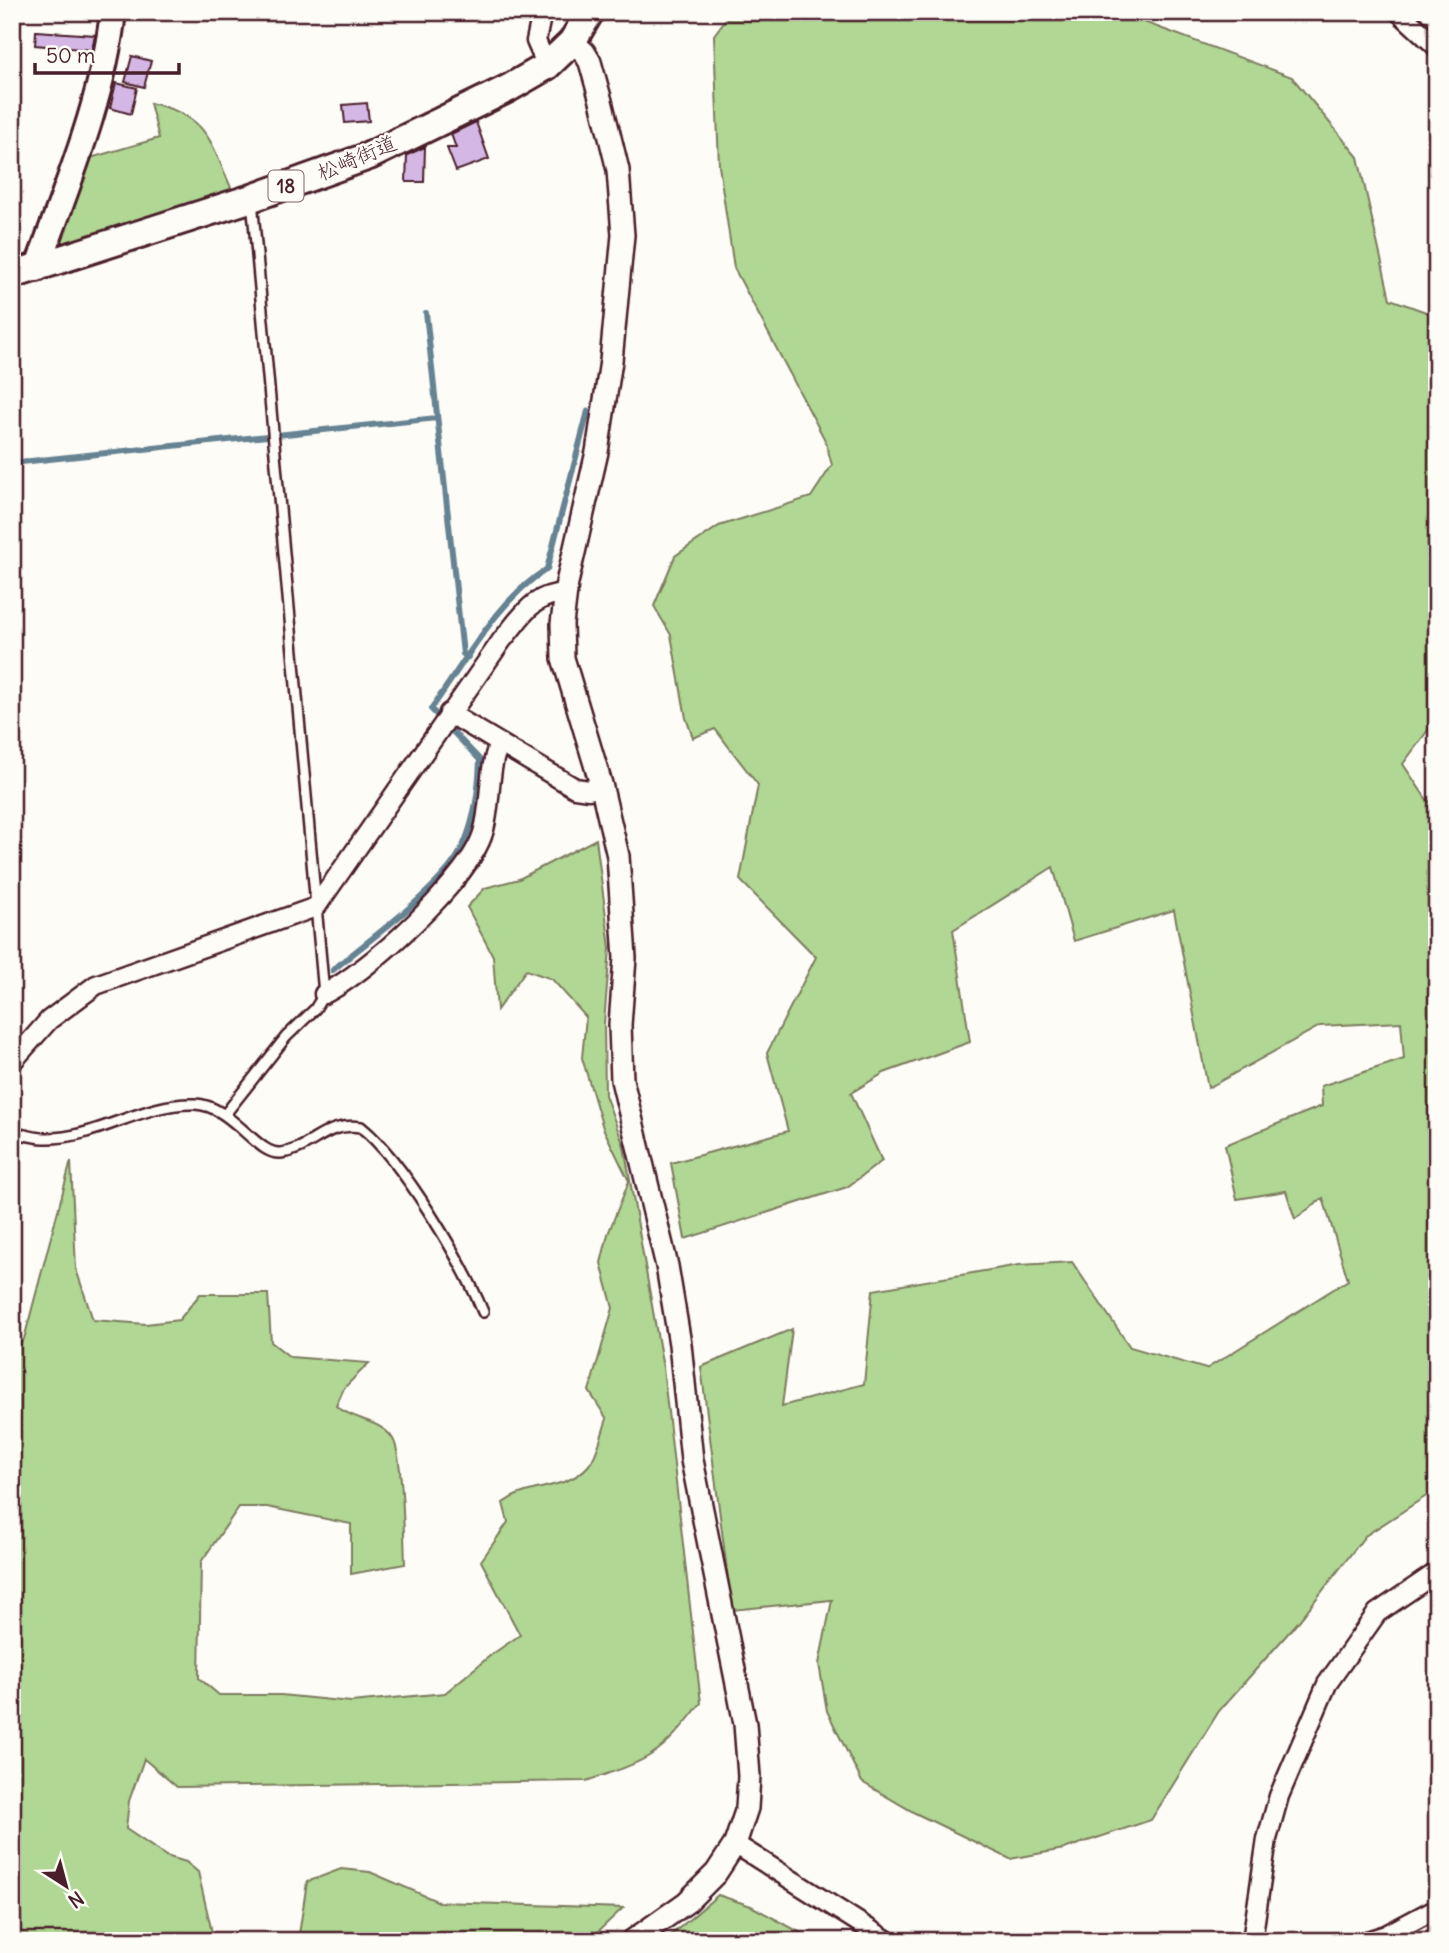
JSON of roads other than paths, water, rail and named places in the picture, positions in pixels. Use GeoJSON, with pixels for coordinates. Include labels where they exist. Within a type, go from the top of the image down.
{"type":"FeatureCollection","features":[{"type":"Feature","properties":{"kind":"main road"},"geometry":{"type":"LineString","coordinates":[[25,272],[69,187],[104,66],[113,12]]}},
{"type":"Feature","properties":{"kind":"main road","name":"松崎街道"},"geometry":{"type":"LineString","coordinates":[[25,272],[252,198],[369,156],[509,88],[547,66],[572,42],[590,12]]}},
{"type":"Feature","properties":{"kind":"street"},"geometry":{"type":"LineString","coordinates":[[542,12],[536,41],[547,66]]}},
{"type":"Feature","properties":{"kind":"street"},"geometry":{"type":"LineString","coordinates":[[1399,12],[1437,47]]}},
{"type":"Feature","properties":{"kind":"street"},"geometry":{"type":"LineString","coordinates":[[572,42],[590,62],[601,102],[618,170],[624,235],[611,361],[597,452],[565,593],[563,658],[601,784],[618,856],[623,902],[622,1080],[667,1266],[680,1345],[692,1460],[745,1724],[749,1776],[747,1808],[735,1844],[716,1873],[687,1902],[632,1941]]}},
{"type":"Feature","properties":{"kind":"street"},"geometry":{"type":"LineString","coordinates":[[12,1062],[49,1020],[96,985],[316,907],[449,713],[536,600],[547,594],[565,593]]}},
{"type":"Feature","properties":{"kind":"street"},"geometry":{"type":"LineString","coordinates":[[449,713],[575,788],[589,790],[601,784]]}},
{"type":"Feature","properties":{"kind":"street"},"geometry":{"type":"LineString","coordinates":[[324,994],[361,971],[383,952],[452,883],[475,853],[488,814],[494,755],[499,744]]}},
{"type":"Feature","properties":{"kind":"street"},"geometry":{"type":"LineString","coordinates":[[1252,1941],[1267,1839],[1279,1796],[1327,1684],[1377,1613],[1437,1572]]}},
{"type":"Feature","properties":{"kind":"street"},"geometry":{"type":"LineString","coordinates":[[735,1844],[888,1941]]}},
{"type":"Feature","properties":{"kind":"street"},"geometry":{"type":"LineString","coordinates":[[1367,1941],[1386,1935],[1437,1908]]}},
{"type":"Feature","properties":{"kind":"lane"},"geometry":{"type":"LineString","coordinates":[[226,1113],[286,1037],[315,1009],[324,994],[252,198]]}},
{"type":"Feature","properties":{"kind":"lane"},"geometry":{"type":"LineString","coordinates":[[12,1132],[44,1138],[79,1133],[155,1108],[176,1105],[210,1106],[226,1113],[263,1147],[274,1152],[295,1148],[337,1128],[361,1127],[380,1146],[434,1220],[483,1312]]}},
{"type":"Feature","properties":{"kind":"waterway"},"geometry":{"type":"LineString","coordinates":[[426,313],[463,654],[468,657]]}},
{"type":"Feature","properties":{"kind":"waterway"},"geometry":{"type":"LineString","coordinates":[[333,970],[419,899],[459,854],[475,808],[480,760],[431,709],[498,614],[529,582],[547,569],[588,411]]}},
{"type":"Feature","properties":{"kind":"waterway"},"geometry":{"type":"LineString","coordinates":[[12,463],[437,418]]}}]}
